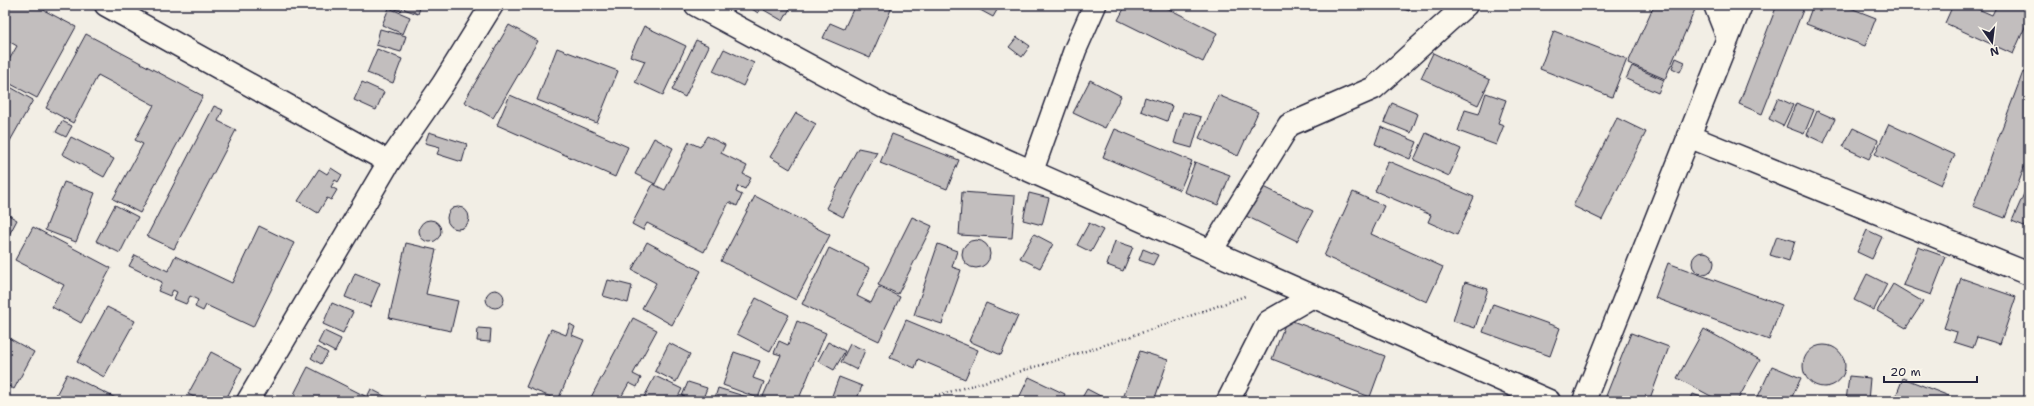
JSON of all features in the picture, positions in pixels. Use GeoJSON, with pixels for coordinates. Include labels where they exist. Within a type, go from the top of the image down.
{"type":"FeatureCollection","features":[{"type":"Feature","properties":{"kind":"street"},"geometry":{"type":"LineString","coordinates":[[106,5],[389,162]]}},
{"type":"Feature","properties":{"kind":"street"},"geometry":{"type":"LineString","coordinates":[[248,401],[389,162],[443,84],[492,5]]}},
{"type":"Feature","properties":{"kind":"street"},"geometry":{"type":"LineString","coordinates":[[696,5],[884,106],[1549,401]]}},
{"type":"Feature","properties":{"kind":"street"},"geometry":{"type":"LineString","coordinates":[[1032,171],[1075,50],[1095,5]]}},
{"type":"Feature","properties":{"kind":"street"},"geometry":{"type":"LineString","coordinates":[[1211,251],[1289,125],[1374,88],[1466,5]]}},
{"type":"Feature","properties":{"kind":"street"},"geometry":{"type":"LineString","coordinates":[[1715,5],[1728,38]]}},
{"type":"Feature","properties":{"kind":"street"},"geometry":{"type":"LineString","coordinates":[[1584,401],[1741,5]]}},
{"type":"Feature","properties":{"kind":"street"},"geometry":{"type":"LineString","coordinates":[[1688,136],[2029,274]]}},
{"type":"Feature","properties":{"kind":"street"},"geometry":{"type":"LineString","coordinates":[[1228,401],[1268,322],[1313,296]]}},
{"type":"Feature","properties":{"kind":"path"},"geometry":{"type":"LineString","coordinates":[[916,401],[977,385],[1153,330],[1283,282]]}},
{"type":"Feature","properties":{"kind":"building"},"geometry":{"type":"Polygon","coordinates":[[[5,5],[34,5],[76,27],[37,98],[5,81],[5,67],[17,46],[5,39],[5,5]]]}},
{"type":"Feature","properties":{"kind":"building"},"geometry":{"type":"Polygon","coordinates":[[[390,5],[404,5],[401,11],[389,7],[390,5]]]}},
{"type":"Feature","properties":{"kind":"building"},"geometry":{"type":"Polygon","coordinates":[[[406,5],[421,5],[418,14],[404,9],[406,5]]]}},
{"type":"Feature","properties":{"kind":"building"},"geometry":{"type":"Polygon","coordinates":[[[746,5],[762,5],[758,13],[746,5]]]}},
{"type":"Feature","properties":{"kind":"building"},"geometry":{"type":"Polygon","coordinates":[[[766,5],[792,5],[783,21],[764,10],[766,5]]]}},
{"type":"Feature","properties":{"kind":"building"},"geometry":{"type":"Polygon","coordinates":[[[855,5],[893,5],[870,58],[823,38],[830,23],[844,29],[855,5]]]}},
{"type":"Feature","properties":{"kind":"building"},"geometry":{"type":"Polygon","coordinates":[[[971,5],[1000,5],[993,17],[971,5]]]}},
{"type":"Feature","properties":{"kind":"building"},"geometry":{"type":"Polygon","coordinates":[[[1126,5],[1168,5],[1167,8],[1217,33],[1203,62],[1118,20],[1126,5]]]}},
{"type":"Feature","properties":{"kind":"building"},"geometry":{"type":"Polygon","coordinates":[[[1393,5],[1412,5],[1409,11],[1393,5]]]}},
{"type":"Feature","properties":{"kind":"building"},"geometry":{"type":"Polygon","coordinates":[[[1654,5],[1691,5],[1696,7],[1665,79],[1628,63],[1654,5]]]}},
{"type":"Feature","properties":{"kind":"building"},"geometry":{"type":"Polygon","coordinates":[[[1777,5],[1805,5],[1762,114],[1739,104],[1777,5]]]}},
{"type":"Feature","properties":{"kind":"building"},"geometry":{"type":"Polygon","coordinates":[[[1813,5],[1843,5],[1876,18],[1865,46],[1806,24],[1813,5]]]}},
{"type":"Feature","properties":{"kind":"building"},"geometry":{"type":"Polygon","coordinates":[[[1884,5],[1899,5],[1897,10],[1884,5]]]}},
{"type":"Feature","properties":{"kind":"building"},"geometry":{"type":"Polygon","coordinates":[[[1953,5],[1969,5],[1992,15],[1997,5],[2029,5],[2029,18],[2013,54],[1945,23],[1953,5]]]}},
{"type":"Feature","properties":{"kind":"building"},"geometry":{"type":"Polygon","coordinates":[[[389,8],[410,17],[403,34],[382,25],[389,8]]]}},
{"type":"Feature","properties":{"kind":"building"},"geometry":{"type":"Polygon","coordinates":[[[509,25],[538,41],[493,118],[464,102],[509,25]]]}},
{"type":"Feature","properties":{"kind":"building"},"geometry":{"type":"Polygon","coordinates":[[[644,26],[686,46],[663,95],[635,82],[645,61],[630,56],[644,26]]]}},
{"type":"Feature","properties":{"kind":"building"},"geometry":{"type":"Polygon","coordinates":[[[380,29],[406,36],[401,52],[376,45],[380,29]]]}},
{"type":"Feature","properties":{"kind":"building"},"geometry":{"type":"Polygon","coordinates":[[[1554,31],[1627,59],[1612,97],[1540,69],[1554,31]]]}},
{"type":"Feature","properties":{"kind":"building"},"geometry":{"type":"Polygon","coordinates":[[[86,34],[203,96],[140,213],[113,199],[143,144],[135,140],[154,105],[98,75],[73,123],[46,108],[86,34]]]}},
{"type":"Feature","properties":{"kind":"building"},"geometry":{"type":"Polygon","coordinates":[[[1017,37],[1030,46],[1022,57],[1009,47],[1017,37]]]}},
{"type":"Feature","properties":{"kind":"building"},"geometry":{"type":"Polygon","coordinates":[[[696,40],[709,46],[685,97],[672,90],[696,40]]]}},
{"type":"Feature","properties":{"kind":"building"},"geometry":{"type":"Polygon","coordinates":[[[557,48],[618,71],[597,123],[537,100],[557,48]]]}},
{"type":"Feature","properties":{"kind":"building"},"geometry":{"type":"Polygon","coordinates":[[[377,49],[402,59],[393,83],[367,73],[377,49]]]}},
{"type":"Feature","properties":{"kind":"building"},"geometry":{"type":"Polygon","coordinates":[[[724,49],[754,63],[743,86],[713,71],[724,49]]]}},
{"type":"Feature","properties":{"kind":"building"},"geometry":{"type":"Polygon","coordinates":[[[1433,53],[1490,80],[1478,105],[1421,78],[1433,53]]]}},
{"type":"Feature","properties":{"kind":"building"},"geometry":{"type":"Polygon","coordinates":[[[1676,58],[1685,62],[1680,72],[1672,68],[1676,58]]]}},
{"type":"Feature","properties":{"kind":"building"},"geometry":{"type":"Polygon","coordinates":[[[1632,66],[1664,80],[1658,93],[1626,79],[1632,66]]]}},
{"type":"Feature","properties":{"kind":"building"},"geometry":{"type":"Polygon","coordinates":[[[2023,72],[2029,74],[2029,154],[2005,218],[1973,206],[2023,72]]]}},
{"type":"Feature","properties":{"kind":"building"},"geometry":{"type":"Polygon","coordinates":[[[1090,80],[1121,96],[1105,128],[1073,113],[1090,80]]]}},
{"type":"Feature","properties":{"kind":"building"},"geometry":{"type":"Polygon","coordinates":[[[362,82],[384,92],[376,110],[354,100],[362,82]]]}},
{"type":"Feature","properties":{"kind":"building"},"geometry":{"type":"Polygon","coordinates":[[[5,84],[33,100],[5,150],[5,84]]]}},
{"type":"Feature","properties":{"kind":"building"},"geometry":{"type":"Polygon","coordinates":[[[1486,93],[1506,100],[1498,123],[1504,125],[1496,145],[1458,131],[1465,110],[1479,114],[1486,93]]]}},
{"type":"Feature","properties":{"kind":"building"},"geometry":{"type":"Polygon","coordinates":[[[510,95],[628,147],[615,177],[497,125],[510,95]]]}},
{"type":"Feature","properties":{"kind":"building"},"geometry":{"type":"Polygon","coordinates":[[[1218,95],[1258,112],[1238,156],[1199,138],[1218,95]]]}},
{"type":"Feature","properties":{"kind":"building"},"geometry":{"type":"Polygon","coordinates":[[[1145,97],[1172,106],[1167,121],[1141,111],[1145,97]]]}},
{"type":"Feature","properties":{"kind":"building"},"geometry":{"type":"Polygon","coordinates":[[[1778,98],[1793,105],[1783,126],[1769,119],[1778,98]]]}},
{"type":"Feature","properties":{"kind":"building"},"geometry":{"type":"Polygon","coordinates":[[[1392,103],[1418,114],[1411,133],[1384,122],[1392,103]]]}},
{"type":"Feature","properties":{"kind":"building"},"geometry":{"type":"Polygon","coordinates":[[[1796,103],[1814,110],[1804,134],[1786,127],[1796,103]]]}},
{"type":"Feature","properties":{"kind":"building"},"geometry":{"type":"Polygon","coordinates":[[[214,106],[223,110],[218,121],[236,130],[174,249],[147,236],[214,106]]]}},
{"type":"Feature","properties":{"kind":"building"},"geometry":{"type":"Polygon","coordinates":[[[1817,111],[1835,119],[1824,143],[1807,135],[1817,111]]]}},
{"type":"Feature","properties":{"kind":"building"},"geometry":{"type":"Polygon","coordinates":[[[1183,112],[1201,117],[1192,148],[1174,143],[1183,112]]]}},
{"type":"Feature","properties":{"kind":"building"},"geometry":{"type":"Polygon","coordinates":[[[796,113],[816,124],[790,169],[770,157],[796,113]]]}},
{"type":"Feature","properties":{"kind":"building"},"geometry":{"type":"Polygon","coordinates":[[[1617,118],[1646,132],[1602,220],[1573,206],[1617,118]]]}},
{"type":"Feature","properties":{"kind":"building"},"geometry":{"type":"Polygon","coordinates":[[[62,121],[72,126],[66,137],[56,132],[62,121]]]}},
{"type":"Feature","properties":{"kind":"building"},"geometry":{"type":"Polygon","coordinates":[[[1889,124],[1955,155],[1941,185],[1875,154],[1889,124]]]}},
{"type":"Feature","properties":{"kind":"building"},"geometry":{"type":"Polygon","coordinates":[[[1381,127],[1417,142],[1410,159],[1375,144],[1381,127]]]}},
{"type":"Feature","properties":{"kind":"building"},"geometry":{"type":"Polygon","coordinates":[[[1853,128],[1878,140],[1869,159],[1843,147],[1853,128]]]}},
{"type":"Feature","properties":{"kind":"building"},"geometry":{"type":"Polygon","coordinates":[[[1115,129],[1192,161],[1180,190],[1103,157],[1115,129]]]}},
{"type":"Feature","properties":{"kind":"building"},"geometry":{"type":"Polygon","coordinates":[[[429,132],[467,144],[462,162],[437,154],[440,147],[425,143],[429,132]]]}},
{"type":"Feature","properties":{"kind":"building"},"geometry":{"type":"Polygon","coordinates":[[[1426,133],[1461,149],[1449,176],[1414,160],[1426,133]]]}},
{"type":"Feature","properties":{"kind":"building"},"geometry":{"type":"Polygon","coordinates":[[[892,134],[959,160],[947,189],[880,163],[892,134]]]}},
{"type":"Feature","properties":{"kind":"building"},"geometry":{"type":"Polygon","coordinates":[[[707,136],[725,145],[721,153],[747,166],[743,174],[751,178],[745,189],[738,186],[736,192],[742,195],[737,206],[729,202],[704,252],[647,223],[643,230],[632,224],[653,184],[665,190],[689,142],[700,147],[707,136]]]}},
{"type":"Feature","properties":{"kind":"building"},"geometry":{"type":"Polygon","coordinates":[[[71,137],[114,159],[104,177],[62,154],[71,137]]]}},
{"type":"Feature","properties":{"kind":"building"},"geometry":{"type":"Polygon","coordinates":[[[654,138],[673,148],[655,184],[635,174],[654,138]]]}},
{"type":"Feature","properties":{"kind":"building"},"geometry":{"type":"Polygon","coordinates":[[[858,148],[877,152],[843,217],[826,208],[858,148]]]}},
{"type":"Feature","properties":{"kind":"building"},"geometry":{"type":"Polygon","coordinates":[[[1388,161],[1474,197],[1457,235],[1428,222],[1431,215],[1375,191],[1388,161]]]}},
{"type":"Feature","properties":{"kind":"building"},"geometry":{"type":"Polygon","coordinates":[[[1195,162],[1230,175],[1218,205],[1184,192],[1195,162]]]}},
{"type":"Feature","properties":{"kind":"building"},"geometry":{"type":"Polygon","coordinates":[[[331,168],[342,175],[338,182],[335,180],[331,187],[337,190],[331,200],[327,198],[318,213],[298,201],[319,169],[327,174],[331,168]]]}},
{"type":"Feature","properties":{"kind":"building"},"geometry":{"type":"Polygon","coordinates":[[[64,182],[95,193],[76,242],[45,230],[64,182]]]}},
{"type":"Feature","properties":{"kind":"building"},"geometry":{"type":"Polygon","coordinates":[[[1262,186],[1313,211],[1297,241],[1246,216],[1262,186]]]}},
{"type":"Feature","properties":{"kind":"building"},"geometry":{"type":"Polygon","coordinates":[[[2026,189],[2029,190],[2029,228],[2012,221],[2026,189]]]}},
{"type":"Feature","properties":{"kind":"building"},"geometry":{"type":"Polygon","coordinates":[[[962,192],[1015,196],[1012,238],[959,235],[962,192]]]}},
{"type":"Feature","properties":{"kind":"building"},"geometry":{"type":"Polygon","coordinates":[[[1353,192],[1384,206],[1371,234],[1443,267],[1427,302],[1324,256],[1353,192]]]}},
{"type":"Feature","properties":{"kind":"building"},"geometry":{"type":"Polygon","coordinates":[[[1029,193],[1049,198],[1042,225],[1023,220],[1029,193]]]}},
{"type":"Feature","properties":{"kind":"building"},"geometry":{"type":"Polygon","coordinates":[[[755,196],[830,235],[796,300],[721,261],[755,196]]]}},
{"type":"Feature","properties":{"kind":"building"},"geometry":{"type":"Polygon","coordinates":[[[115,205],[138,217],[120,253],[96,241],[115,205]]]}},
{"type":"Feature","properties":{"kind":"building"},"geometry":{"type":"Polygon","coordinates":[[[454,207],[462,207],[469,214],[469,222],[462,229],[454,229],[447,222],[447,214],[454,207]]]}},
{"type":"Feature","properties":{"kind":"building"},"geometry":{"type":"Polygon","coordinates":[[[5,213],[17,220],[9,235],[5,233],[5,213]]]}},
{"type":"Feature","properties":{"kind":"building"},"geometry":{"type":"Polygon","coordinates":[[[912,217],[932,226],[898,294],[878,285],[912,217]]]}},
{"type":"Feature","properties":{"kind":"building"},"geometry":{"type":"Polygon","coordinates":[[[430,220],[438,223],[441,231],[438,239],[430,242],[422,239],[419,231],[422,223],[430,220]]]}},
{"type":"Feature","properties":{"kind":"building"},"geometry":{"type":"Polygon","coordinates":[[[1089,223],[1103,230],[1091,252],[1077,245],[1089,223]]]}},
{"type":"Feature","properties":{"kind":"building"},"geometry":{"type":"Polygon","coordinates":[[[259,226],[294,243],[253,327],[206,305],[203,311],[195,307],[198,300],[190,296],[186,304],[174,299],[177,292],[173,290],[170,296],[158,291],[162,282],[129,266],[135,255],[168,271],[175,256],[232,283],[259,226]]]}},
{"type":"Feature","properties":{"kind":"building"},"geometry":{"type":"Polygon","coordinates":[[[33,227],[111,268],[81,323],[52,307],[64,285],[15,260],[33,227]]]}},
{"type":"Feature","properties":{"kind":"building"},"geometry":{"type":"Polygon","coordinates":[[[1867,230],[1882,237],[1872,259],[1857,252],[1867,230]]]}},
{"type":"Feature","properties":{"kind":"building"},"geometry":{"type":"Polygon","coordinates":[[[1034,234],[1053,244],[1040,268],[1020,258],[1034,234]]]}},
{"type":"Feature","properties":{"kind":"building"},"geometry":{"type":"Polygon","coordinates":[[[1777,236],[1795,241],[1789,261],[1770,255],[1777,236]]]}},
{"type":"Feature","properties":{"kind":"building"},"geometry":{"type":"Polygon","coordinates":[[[976,240],[986,244],[990,254],[986,264],[976,268],[966,264],[962,254],[966,244],[976,240]]]}},
{"type":"Feature","properties":{"kind":"building"},"geometry":{"type":"Polygon","coordinates":[[[1115,241],[1133,247],[1123,271],[1107,265],[1115,241]]]}},
{"type":"Feature","properties":{"kind":"building"},"geometry":{"type":"Polygon","coordinates":[[[647,242],[701,271],[672,325],[642,308],[656,283],[632,270],[647,242]]]}},
{"type":"Feature","properties":{"kind":"building"},"geometry":{"type":"Polygon","coordinates":[[[406,243],[436,250],[426,294],[458,301],[451,331],[389,318],[406,243]]]}},
{"type":"Feature","properties":{"kind":"building"},"geometry":{"type":"Polygon","coordinates":[[[938,244],[957,251],[952,267],[961,270],[942,324],[914,315],[938,244]]]}},
{"type":"Feature","properties":{"kind":"building"},"geometry":{"type":"Polygon","coordinates":[[[1918,247],[1946,257],[1931,295],[1903,285],[1918,247]]]}},
{"type":"Feature","properties":{"kind":"building"},"geometry":{"type":"Polygon","coordinates":[[[829,248],[870,268],[857,296],[871,303],[879,287],[900,297],[879,341],[802,304],[829,248]]]}},
{"type":"Feature","properties":{"kind":"building"},"geometry":{"type":"Polygon","coordinates":[[[1143,249],[1158,255],[1153,265],[1139,260],[1143,249]]]}},
{"type":"Feature","properties":{"kind":"building"},"geometry":{"type":"Polygon","coordinates":[[[1703,252],[1707,253],[1713,259],[1713,267],[1707,273],[1703,274],[1699,273],[1693,267],[1692,263],[1693,259],[1699,253],[1703,252]]]}},
{"type":"Feature","properties":{"kind":"building"},"geometry":{"type":"Polygon","coordinates":[[[1668,263],[1782,305],[1769,340],[1655,298],[1668,263]]]}},
{"type":"Feature","properties":{"kind":"building"},"geometry":{"type":"Polygon","coordinates":[[[355,273],[380,283],[370,307],[345,297],[355,273]]]}},
{"type":"Feature","properties":{"kind":"building"},"geometry":{"type":"Polygon","coordinates":[[[1867,274],[1887,284],[1874,310],[1854,300],[1867,274]]]}},
{"type":"Feature","properties":{"kind":"building"},"geometry":{"type":"Polygon","coordinates":[[[1961,278],[2016,297],[2000,344],[1977,337],[1973,348],[1954,342],[1957,332],[1944,328],[1961,278]]]}},
{"type":"Feature","properties":{"kind":"building"},"geometry":{"type":"Polygon","coordinates":[[[608,280],[632,286],[628,303],[603,296],[608,280]]]}},
{"type":"Feature","properties":{"kind":"building"},"geometry":{"type":"Polygon","coordinates":[[[1465,282],[1488,289],[1475,328],[1453,321],[1465,282]]]}},
{"type":"Feature","properties":{"kind":"building"},"geometry":{"type":"Polygon","coordinates":[[[1893,284],[1923,302],[1906,328],[1877,311],[1893,284]]]}},
{"type":"Feature","properties":{"kind":"building"},"geometry":{"type":"Polygon","coordinates":[[[491,290],[499,290],[504,295],[502,306],[499,308],[491,308],[486,303],[486,295],[491,290]]]}},
{"type":"Feature","properties":{"kind":"building"},"geometry":{"type":"Polygon","coordinates":[[[756,298],[789,315],[770,351],[737,334],[756,298]]]}},
{"type":"Feature","properties":{"kind":"building"},"geometry":{"type":"Polygon","coordinates":[[[332,303],[353,312],[343,333],[323,324],[332,303]]]}},
{"type":"Feature","properties":{"kind":"building"},"geometry":{"type":"Polygon","coordinates":[[[986,303],[1018,316],[1001,355],[969,341],[986,303]]]}},
{"type":"Feature","properties":{"kind":"building"},"geometry":{"type":"Polygon","coordinates":[[[1493,304],[1560,328],[1550,356],[1483,332],[1493,304]]]}},
{"type":"Feature","properties":{"kind":"building"},"geometry":{"type":"Polygon","coordinates":[[[107,307],[135,321],[104,377],[77,362],[107,307]]]}},
{"type":"Feature","properties":{"kind":"building"},"geometry":{"type":"Polygon","coordinates":[[[633,318],[657,330],[633,374],[641,378],[637,387],[629,383],[619,401],[589,401],[633,318]]]}},
{"type":"Feature","properties":{"kind":"building"},"geometry":{"type":"Polygon","coordinates":[[[1287,319],[1385,356],[1370,397],[1272,359],[1287,319]]]}},
{"type":"Feature","properties":{"kind":"building"},"geometry":{"type":"Polygon","coordinates":[[[906,320],[978,350],[965,379],[918,359],[915,368],[890,358],[906,320]]]}},
{"type":"Feature","properties":{"kind":"building"},"geometry":{"type":"Polygon","coordinates":[[[797,321],[826,333],[798,401],[761,401],[781,355],[774,353],[779,341],[788,345],[797,321]]]}},
{"type":"Feature","properties":{"kind":"building"},"geometry":{"type":"Polygon","coordinates":[[[570,324],[575,327],[572,335],[584,340],[558,400],[526,387],[551,329],[566,335],[570,324]]]}},
{"type":"Feature","properties":{"kind":"building"},"geometry":{"type":"Polygon","coordinates":[[[478,328],[491,329],[490,342],[477,341],[478,328]]]}},
{"type":"Feature","properties":{"kind":"building"},"geometry":{"type":"Polygon","coordinates":[[[1704,329],[1760,360],[1737,401],[1720,401],[1677,378],[1704,329]]]}},
{"type":"Feature","properties":{"kind":"building"},"geometry":{"type":"Polygon","coordinates":[[[324,331],[341,339],[335,352],[318,343],[324,331]]]}},
{"type":"Feature","properties":{"kind":"building"},"geometry":{"type":"Polygon","coordinates":[[[1631,333],[1669,347],[1649,401],[1604,401],[1631,333]]]}},
{"type":"Feature","properties":{"kind":"building"},"geometry":{"type":"Polygon","coordinates":[[[5,336],[34,352],[14,389],[5,384],[5,336]]]}},
{"type":"Feature","properties":{"kind":"building"},"geometry":{"type":"Polygon","coordinates":[[[828,342],[845,351],[834,370],[818,361],[828,342]]]}},
{"type":"Feature","properties":{"kind":"building"},"geometry":{"type":"Polygon","coordinates":[[[669,343],[690,354],[676,382],[655,371],[669,343]]]}},
{"type":"Feature","properties":{"kind":"building"},"geometry":{"type":"Polygon","coordinates":[[[850,344],[865,350],[857,370],[841,362],[850,344]]]}},
{"type":"Feature","properties":{"kind":"building"},"geometry":{"type":"Polygon","coordinates":[[[1820,345],[1828,345],[1836,348],[1842,354],[1845,366],[1842,378],[1836,384],[1828,387],[1820,387],[1812,384],[1806,378],[1803,370],[1803,362],[1806,354],[1812,348],[1820,345]]]}},
{"type":"Feature","properties":{"kind":"building"},"geometry":{"type":"Polygon","coordinates":[[[318,347],[328,353],[321,364],[311,358],[318,347]]]}},
{"type":"Feature","properties":{"kind":"building"},"geometry":{"type":"Polygon","coordinates":[[[1140,351],[1168,360],[1154,401],[1122,401],[1140,351]]]}},
{"type":"Feature","properties":{"kind":"building"},"geometry":{"type":"Polygon","coordinates":[[[211,352],[242,368],[225,401],[202,401],[188,394],[211,352]]]}},
{"type":"Feature","properties":{"kind":"building"},"geometry":{"type":"Polygon","coordinates":[[[734,352],[760,361],[753,378],[764,382],[758,398],[723,385],[734,352]]]}},
{"type":"Feature","properties":{"kind":"building"},"geometry":{"type":"Polygon","coordinates":[[[1772,366],[1801,378],[1790,401],[1756,401],[1772,366]]]}},
{"type":"Feature","properties":{"kind":"building"},"geometry":{"type":"Polygon","coordinates":[[[308,367],[367,397],[371,389],[394,401],[308,401],[294,394],[308,367]]]}},
{"type":"Feature","properties":{"kind":"building"},"geometry":{"type":"Polygon","coordinates":[[[67,374],[122,401],[53,401],[67,374]]]}},
{"type":"Feature","properties":{"kind":"building"},"geometry":{"type":"Polygon","coordinates":[[[655,376],[682,389],[676,401],[642,401],[655,376]]]}},
{"type":"Feature","properties":{"kind":"building"},"geometry":{"type":"Polygon","coordinates":[[[1849,376],[1870,378],[1868,401],[1846,401],[1849,376]]]}},
{"type":"Feature","properties":{"kind":"building"},"geometry":{"type":"Polygon","coordinates":[[[839,377],[862,386],[856,401],[830,401],[839,377]]]}},
{"type":"Feature","properties":{"kind":"building"},"geometry":{"type":"Polygon","coordinates":[[[1029,377],[1065,394],[1062,401],[1018,400],[1029,377]]]}},
{"type":"Feature","properties":{"kind":"building"},"geometry":{"type":"Polygon","coordinates":[[[1903,378],[1962,401],[1894,401],[1903,378]]]}},
{"type":"Feature","properties":{"kind":"building"},"geometry":{"type":"Polygon","coordinates":[[[688,382],[707,388],[702,401],[682,396],[688,382]]]}},
{"type":"Feature","properties":{"kind":"building"},"geometry":{"type":"Polygon","coordinates":[[[718,388],[747,397],[746,401],[714,401],[718,388]]]}},
{"type":"Feature","properties":{"kind":"building"},"geometry":{"type":"Polygon","coordinates":[[[1087,389],[1108,400],[1080,401],[1087,389]]]}},
{"type":"Feature","properties":{"kind":"building"},"geometry":{"type":"Polygon","coordinates":[[[1238,394],[1258,401],[1236,401],[1238,394]]]}},
{"type":"Feature","properties":{"kind":"building"},"geometry":{"type":"Polygon","coordinates":[[[1693,394],[1711,401],[1690,401],[1693,394]]]}}]}
